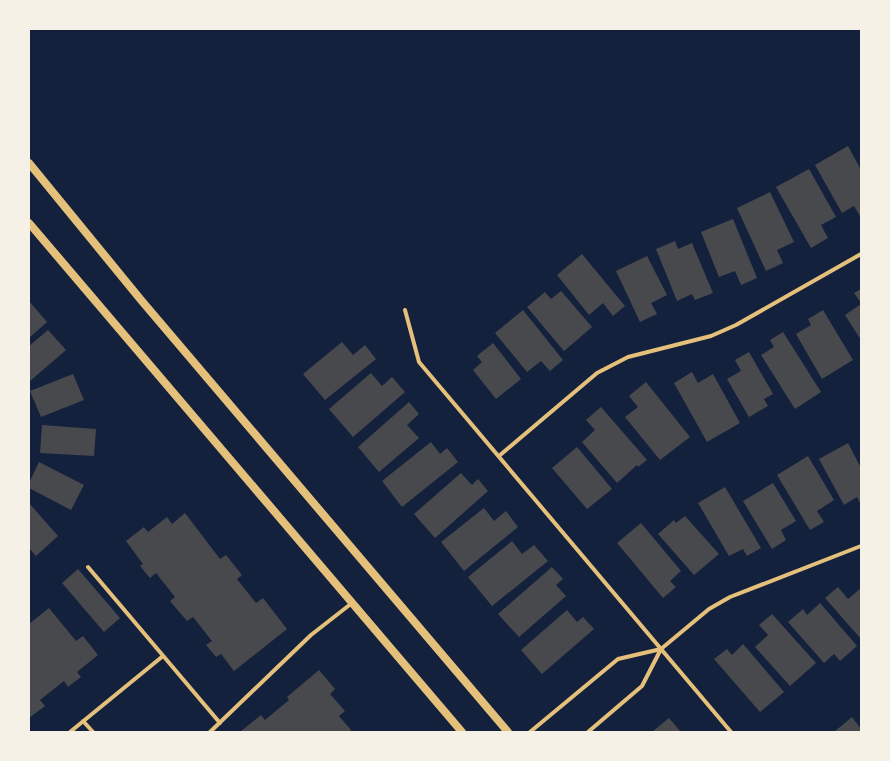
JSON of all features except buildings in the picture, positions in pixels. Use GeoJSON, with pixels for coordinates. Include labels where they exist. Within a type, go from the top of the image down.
{"type":"FeatureCollection","features":[{"type":"Feature","properties":{"kind":"main road"},"geometry":{"type":"LineString","coordinates":[[29,162],[146,306],[508,732]]}},
{"type":"Feature","properties":{"kind":"main road"},"geometry":{"type":"LineString","coordinates":[[29,223],[462,732]]}},
{"type":"Feature","properties":{"kind":"street"},"geometry":{"type":"LineString","coordinates":[[499,456],[597,373],[628,357],[710,336],[736,325],[861,254]]}},
{"type":"Feature","properties":{"kind":"street"},"geometry":{"type":"LineString","coordinates":[[405,310],[419,362],[731,732]]}},
{"type":"Feature","properties":{"kind":"street"},"geometry":{"type":"LineString","coordinates":[[588,732],[642,686],[661,649],[709,609],[730,597],[861,546]]}},
{"type":"Feature","properties":{"kind":"street"},"geometry":{"type":"LineString","coordinates":[[88,567],[220,723]]}},
{"type":"Feature","properties":{"kind":"street"},"geometry":{"type":"LineString","coordinates":[[210,732],[312,635],[352,603]]}},
{"type":"Feature","properties":{"kind":"street"},"geometry":{"type":"LineString","coordinates":[[530,732],[618,658],[661,649]]}},
{"type":"Feature","properties":{"kind":"street"},"geometry":{"type":"LineString","coordinates":[[70,732],[163,656]]}},
{"type":"Feature","properties":{"kind":"street"},"geometry":{"type":"LineString","coordinates":[[83,721],[93,732]]}}]}
